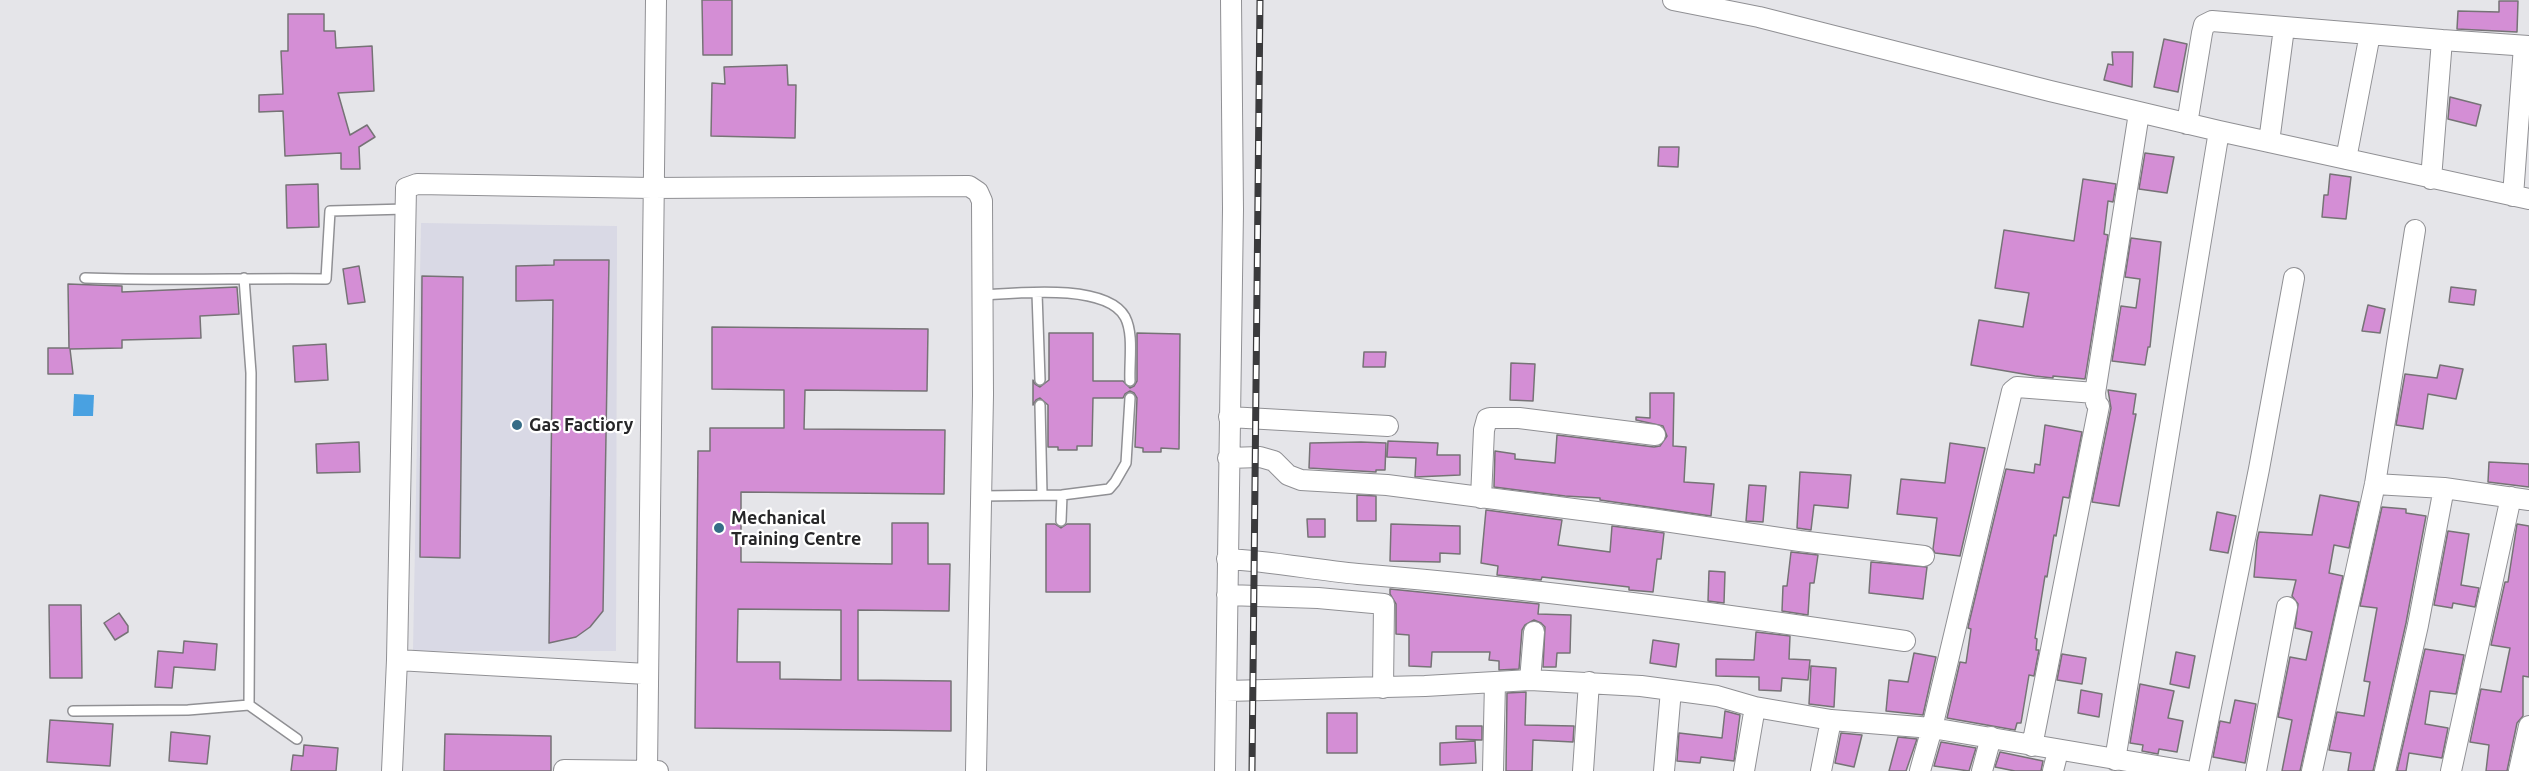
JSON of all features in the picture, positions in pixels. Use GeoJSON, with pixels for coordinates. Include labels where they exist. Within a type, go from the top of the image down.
{"type":"FeatureCollection","features":[{"type":"Feature","properties":{"kind":"street"},"geometry":{"type":"LineString","coordinates":[[647,771],[652,188],[656,0]]}},
{"type":"Feature","properties":{"kind":"street"},"geometry":{"type":"LineString","coordinates":[[1225,771],[1233,209],[1231,0]]}},
{"type":"Feature","properties":{"kind":"street"},"geometry":{"type":"LineString","coordinates":[[1673,0],[1759,17],[2139,113],[2219,132],[2521,198],[2527,46],[2212,21],[2204,25],[2187,124]]}},
{"type":"Feature","properties":{"kind":"street"},"geometry":{"type":"LineString","coordinates":[[2269,142],[2284,28]]}},
{"type":"Feature","properties":{"kind":"street"},"geometry":{"type":"LineString","coordinates":[[2346,159],[2370,34]]}},
{"type":"Feature","properties":{"kind":"street"},"geometry":{"type":"LineString","coordinates":[[2431,179],[2442,40]]}},
{"type":"Feature","properties":{"kind":"street"},"geometry":{"type":"LineString","coordinates":[[2032,746],[2099,406],[2096,403],[2095,393],[2139,113]]}},
{"type":"Feature","properties":{"kind":"street"},"geometry":{"type":"LineString","coordinates":[[2127,765],[2219,132]]}},
{"type":"Feature","properties":{"kind":"street"},"geometry":{"type":"LineString","coordinates":[[392,771],[397,660],[405,209],[406,188],[417,184],[652,188],[969,186],[978,192],[982,201],[984,295],[976,771]]}},
{"type":"Feature","properties":{"kind":"street"},"geometry":{"type":"LineString","coordinates":[[2312,771],[2375,484],[2415,230]]}},
{"type":"Feature","properties":{"kind":"street"},"geometry":{"type":"LineString","coordinates":[[2198,771],[2259,469],[2294,278]]}},
{"type":"Feature","properties":{"kind":"street"},"geometry":{"type":"LineString","coordinates":[[1920,771],[2012,391],[2017,387],[2095,393]]}},
{"type":"Feature","properties":{"kind":"street"},"geometry":{"type":"LineString","coordinates":[[1229,417],[1388,426]]}},
{"type":"Feature","properties":{"kind":"street"},"geometry":{"type":"LineString","coordinates":[[1481,498],[1484,430],[1487,419],[1519,418],[1655,435]]}},
{"type":"Feature","properties":{"kind":"street"},"geometry":{"type":"LineString","coordinates":[[1228,458],[1260,457],[1274,461],[1287,474],[1301,480],[1387,485],[1651,519],[1800,542],[1924,556]]}},
{"type":"Feature","properties":{"kind":"street"},"geometry":{"type":"LineString","coordinates":[[2375,484],[2444,488],[2520,498],[2451,771]]}},
{"type":"Feature","properties":{"kind":"street"},"geometry":{"type":"LineString","coordinates":[[2385,771],[2418,625],[2444,488]]}},
{"type":"Feature","properties":{"kind":"street"},"geometry":{"type":"LineString","coordinates":[[1227,559],[1516,588],[1746,617],[1905,641]]}},
{"type":"Feature","properties":{"kind":"street"},"geometry":{"type":"LineString","coordinates":[[1383,688],[1385,576]]}},
{"type":"Feature","properties":{"kind":"street"},"geometry":{"type":"LineString","coordinates":[[1227,595],[1318,597],[1384,604]]}},
{"type":"Feature","properties":{"kind":"street"},"geometry":{"type":"LineString","coordinates":[[2256,771],[2286,607]]}},
{"type":"Feature","properties":{"kind":"street"},"geometry":{"type":"LineString","coordinates":[[1530,680],[1534,632]]}},
{"type":"Feature","properties":{"kind":"street"},"geometry":{"type":"LineString","coordinates":[[397,660],[647,674]]}},
{"type":"Feature","properties":{"kind":"street"},"geometry":{"type":"LineString","coordinates":[[1226,691],[1383,688],[1530,680],[1589,682],[1717,696],[1755,707],[1831,720],[1932,728],[1991,737],[2127,765],[2187,771]]}},
{"type":"Feature","properties":{"kind":"street"},"geometry":{"type":"LineString","coordinates":[[1493,771],[1495,682]]}},
{"type":"Feature","properties":{"kind":"street"},"geometry":{"type":"LineString","coordinates":[[1582,771],[1589,682]]}},
{"type":"Feature","properties":{"kind":"street"},"geometry":{"type":"LineString","coordinates":[[1664,771],[1671,690]]}},
{"type":"Feature","properties":{"kind":"street"},"geometry":{"type":"LineString","coordinates":[[1744,771],[1755,707]]}},
{"type":"Feature","properties":{"kind":"street"},"geometry":{"type":"LineString","coordinates":[[1821,771],[1831,720]]}},
{"type":"Feature","properties":{"kind":"street"},"geometry":{"type":"LineString","coordinates":[[2519,771],[2529,726]]}},
{"type":"Feature","properties":{"kind":"street"},"geometry":{"type":"LineString","coordinates":[[1982,771],[1991,737]]}},
{"type":"Feature","properties":{"kind":"street"},"geometry":{"type":"LineString","coordinates":[[2053,771],[2058,751]]}},
{"type":"Feature","properties":{"kind":"street"},"geometry":{"type":"LineString","coordinates":[[564,770],[658,771]]}},
{"type":"Feature","properties":{"kind":"lane"},"geometry":{"type":"LineString","coordinates":[[85,278],[165,281],[244,278],[326,279],[330,211],[405,209]]}},
{"type":"Feature","properties":{"kind":"lane"},"geometry":{"type":"LineString","coordinates":[[244,278],[251,373],[249,705]]}},
{"type":"Feature","properties":{"kind":"lane"},"geometry":{"type":"LineString","coordinates":[[1037,293],[1040,380]]}},
{"type":"Feature","properties":{"kind":"lane"},"geometry":{"type":"LineString","coordinates":[[984,295],[1037,293],[1094,296],[1119,310],[1125,318],[1128,329],[1130,381]]}},
{"type":"Feature","properties":{"kind":"lane"},"geometry":{"type":"LineString","coordinates":[[981,496],[1062,495],[1109,489],[1126,463],[1130,398]]}},
{"type":"Feature","properties":{"kind":"lane"},"geometry":{"type":"LineString","coordinates":[[1040,405],[1042,494]]}},
{"type":"Feature","properties":{"kind":"lane"},"geometry":{"type":"LineString","coordinates":[[1061,520],[1062,495]]}},
{"type":"Feature","properties":{"kind":"lane"},"geometry":{"type":"LineString","coordinates":[[73,711],[188,710],[249,705],[297,739]]}},
{"type":"Feature","properties":{"kind":"shaded area","name":"Gas Factiory"},"geometry":{"type":"Polygon","coordinates":[[[421,223],[617,226],[616,651],[413,651],[421,223]]]}},
{"type":"Feature","properties":{"kind":"water"},"geometry":{"type":"Polygon","coordinates":[[[74,394],[94,395],[93,416],[73,416],[74,394]]]}},
{"type":"Feature","properties":{"kind":"building"},"geometry":{"type":"Polygon","coordinates":[[[702,0],[732,0],[732,55],[703,55],[702,0]]]}},
{"type":"Feature","properties":{"kind":"building"},"geometry":{"type":"Polygon","coordinates":[[[2499,1],[2518,1],[2517,32],[2457,29],[2458,11],[2499,12],[2499,1]]]}},
{"type":"Feature","properties":{"kind":"building"},"geometry":{"type":"Polygon","coordinates":[[[288,14],[324,14],[324,31],[335,31],[336,48],[372,46],[374,91],[338,93],[350,135],[367,125],[375,137],[359,147],[360,169],[341,169],[341,153],[285,156],[283,111],[259,112],[259,95],[283,94],[281,51],[288,51],[288,14]]]}},
{"type":"Feature","properties":{"kind":"building"},"geometry":{"type":"Polygon","coordinates":[[[2164,39],[2187,44],[2178,92],[2154,87],[2164,39]]]}},
{"type":"Feature","properties":{"kind":"building"},"geometry":{"type":"Polygon","coordinates":[[[2112,52],[2133,52],[2132,87],[2104,80],[2108,64],[2113,65],[2112,52]]]}},
{"type":"Feature","properties":{"kind":"building"},"geometry":{"type":"Polygon","coordinates":[[[787,65],[788,85],[796,85],[795,138],[711,136],[712,83],[725,84],[724,67],[787,65]]]}},
{"type":"Feature","properties":{"kind":"building"},"geometry":{"type":"Polygon","coordinates":[[[2450,97],[2481,105],[2476,126],[2448,119],[2450,97]]]}},
{"type":"Feature","properties":{"kind":"building"},"geometry":{"type":"Polygon","coordinates":[[[1659,147],[1679,147],[1678,167],[1658,166],[1659,147]]]}},
{"type":"Feature","properties":{"kind":"building"},"geometry":{"type":"Polygon","coordinates":[[[2145,153],[2174,157],[2167,193],[2139,189],[2145,153]]]}},
{"type":"Feature","properties":{"kind":"building"},"geometry":{"type":"Polygon","coordinates":[[[2330,174],[2351,177],[2346,219],[2322,217],[2324,195],[2328,195],[2330,174]]]}},
{"type":"Feature","properties":{"kind":"building"},"geometry":{"type":"Polygon","coordinates":[[[2083,179],[2116,184],[2113,202],[2108,201],[2104,234],[2108,235],[2085,379],[2035,376],[1971,365],[1979,320],[2023,327],[2029,293],[1995,288],[2004,230],[2074,241],[2083,179]]]}},
{"type":"Feature","properties":{"kind":"building"},"geometry":{"type":"Polygon","coordinates":[[[318,184],[319,227],[287,228],[286,185],[318,184]]]}},
{"type":"Feature","properties":{"kind":"building"},"geometry":{"type":"Polygon","coordinates":[[[2131,238],[2161,242],[2150,347],[2148,347],[2145,365],[2112,361],[2121,306],[2136,308],[2140,279],[2125,277],[2131,238]]]}},
{"type":"Feature","properties":{"kind":"building"},"geometry":{"type":"Polygon","coordinates":[[[554,260],[609,260],[603,611],[590,627],[576,637],[549,643],[553,300],[516,301],[516,266],[554,265],[554,260]]]}},
{"type":"Feature","properties":{"kind":"building"},"geometry":{"type":"Polygon","coordinates":[[[359,266],[365,302],[348,304],[343,269],[359,266]]]}},
{"type":"Feature","properties":{"kind":"building"},"geometry":{"type":"Polygon","coordinates":[[[422,276],[463,277],[460,558],[420,557],[422,276]]]}},
{"type":"Feature","properties":{"kind":"building"},"geometry":{"type":"Polygon","coordinates":[[[68,284],[122,286],[122,292],[237,287],[239,314],[200,316],[201,338],[122,340],[122,348],[70,349],[73,374],[48,374],[48,348],[69,348],[68,284]]]}},
{"type":"Feature","properties":{"kind":"building"},"geometry":{"type":"Polygon","coordinates":[[[2451,287],[2476,290],[2474,305],[2449,302],[2451,287]]]}},
{"type":"Feature","properties":{"kind":"building"},"geometry":{"type":"Polygon","coordinates":[[[2368,305],[2385,309],[2380,333],[2362,331],[2368,305]]]}},
{"type":"Feature","properties":{"kind":"building","name":"Mechanical Training Centre"},"geometry":{"type":"Polygon","coordinates":[[[712,327],[928,329],[927,391],[805,390],[804,429],[945,430],[944,494],[741,492],[741,562],[892,564],[892,523],[928,523],[928,564],[950,564],[949,611],[858,610],[858,680],[951,681],[951,731],[695,728],[698,451],[710,451],[710,428],[784,428],[784,390],[712,389],[712,327]],[[738,609],[737,662],[780,662],[780,679],[841,680],[841,610],[738,609]]]}},
{"type":"Feature","properties":{"kind":"building"},"geometry":{"type":"Polygon","coordinates":[[[1049,333],[1093,333],[1093,381],[1123,381],[1130,388],[1137,381],[1137,333],[1180,334],[1179,449],[1161,448],[1161,452],[1143,452],[1143,448],[1135,447],[1137,398],[1130,391],[1123,398],[1093,398],[1092,446],[1077,446],[1077,450],[1058,450],[1058,447],[1048,447],[1048,405],[1040,398],[1033,405],[1033,380],[1040,387],[1049,380],[1049,333]]]}},
{"type":"Feature","properties":{"kind":"building"},"geometry":{"type":"Polygon","coordinates":[[[326,344],[328,380],[295,382],[293,346],[326,344]]]}},
{"type":"Feature","properties":{"kind":"building"},"geometry":{"type":"Polygon","coordinates":[[[1364,352],[1386,352],[1385,367],[1363,367],[1364,352]]]}},
{"type":"Feature","properties":{"kind":"building"},"geometry":{"type":"Polygon","coordinates":[[[1511,363],[1535,364],[1533,401],[1510,400],[1511,363]]]}},
{"type":"Feature","properties":{"kind":"building"},"geometry":{"type":"Polygon","coordinates":[[[2440,365],[2463,369],[2456,399],[2428,394],[2423,429],[2396,425],[2405,374],[2437,378],[2440,365]]]}},
{"type":"Feature","properties":{"kind":"building"},"geometry":{"type":"Polygon","coordinates":[[[2108,390],[2136,394],[2133,414],[2136,414],[2119,506],[2092,502],[2111,408],[2108,390]]]}},
{"type":"Feature","properties":{"kind":"building"},"geometry":{"type":"Polygon","coordinates":[[[1650,393],[1674,393],[1673,446],[1686,447],[1684,482],[1714,484],[1711,516],[1600,500],[1600,498],[1494,487],[1495,451],[1515,454],[1515,459],[1555,463],[1557,435],[1660,446],[1667,436],[1663,426],[1636,420],[1636,417],[1650,418],[1650,393]]]}},
{"type":"Feature","properties":{"kind":"building"},"geometry":{"type":"Polygon","coordinates":[[[2045,425],[2082,432],[2069,498],[2063,497],[2047,577],[2045,576],[2035,638],[2037,639],[2036,650],[2039,650],[2034,676],[2029,675],[2021,723],[2017,723],[2015,730],[1947,718],[1960,662],[1966,663],[1971,629],[1968,628],[1969,623],[2006,469],[2034,473],[2035,464],[2040,465],[2045,425]]]}},
{"type":"Feature","properties":{"kind":"building"},"geometry":{"type":"Polygon","coordinates":[[[1388,441],[1438,443],[1437,455],[1460,455],[1460,475],[1415,477],[1416,458],[1387,457],[1388,441]]]}},
{"type":"Feature","properties":{"kind":"building"},"geometry":{"type":"Polygon","coordinates":[[[359,442],[360,472],[317,473],[316,444],[359,442]]]}},
{"type":"Feature","properties":{"kind":"building"},"geometry":{"type":"Polygon","coordinates":[[[1310,443],[1386,443],[1385,470],[1376,470],[1376,472],[1309,468],[1310,443]]]}},
{"type":"Feature","properties":{"kind":"building"},"geometry":{"type":"Polygon","coordinates":[[[1950,443],[1985,448],[1960,556],[1935,553],[1933,549],[1937,518],[1897,514],[1901,479],[1945,483],[1950,443]]]}},
{"type":"Feature","properties":{"kind":"building"},"geometry":{"type":"Polygon","coordinates":[[[2489,462],[2529,464],[2529,487],[2488,482],[2489,462]]]}},
{"type":"Feature","properties":{"kind":"building"},"geometry":{"type":"Polygon","coordinates":[[[1800,472],[1851,475],[1848,508],[1814,505],[1811,530],[1797,528],[1800,472]]]}},
{"type":"Feature","properties":{"kind":"building"},"geometry":{"type":"Polygon","coordinates":[[[1749,485],[1766,486],[1763,522],[1746,521],[1749,485]]]}},
{"type":"Feature","properties":{"kind":"building"},"geometry":{"type":"Polygon","coordinates":[[[1357,495],[1376,496],[1376,521],[1357,521],[1357,495]]]}},
{"type":"Feature","properties":{"kind":"building"},"geometry":{"type":"Polygon","coordinates":[[[2320,495],[2359,502],[2349,548],[2334,545],[2329,573],[2343,576],[2300,771],[2282,771],[2292,720],[2278,717],[2290,657],[2306,660],[2312,632],[2295,628],[2298,604],[2292,596],[2296,580],[2254,577],[2257,541],[2259,532],[2312,535],[2320,495]]]}},
{"type":"Feature","properties":{"kind":"building"},"geometry":{"type":"Polygon","coordinates":[[[2382,507],[2406,509],[2406,513],[2426,516],[2406,623],[2373,771],[2348,771],[2351,753],[2329,750],[2337,712],[2364,716],[2370,682],[2364,681],[2377,608],[2360,606],[2382,507]]]}},
{"type":"Feature","properties":{"kind":"building"},"geometry":{"type":"Polygon","coordinates":[[[1486,510],[1562,520],[1558,545],[1610,552],[1612,526],[1664,533],[1661,559],[1657,559],[1653,592],[1542,577],[1541,580],[1497,575],[1498,566],[1481,563],[1486,510]]]}},
{"type":"Feature","properties":{"kind":"building"},"geometry":{"type":"Polygon","coordinates":[[[2217,512],[2236,516],[2228,553],[2210,550],[2217,512]]]}},
{"type":"Feature","properties":{"kind":"building"},"geometry":{"type":"Polygon","coordinates":[[[1307,519],[1325,519],[1325,537],[1308,537],[1307,519]]]}},
{"type":"Feature","properties":{"kind":"building"},"geometry":{"type":"Polygon","coordinates":[[[1046,524],[1055,524],[1061,528],[1067,524],[1090,524],[1090,592],[1046,592],[1046,524]]]}},
{"type":"Feature","properties":{"kind":"building"},"geometry":{"type":"Polygon","coordinates":[[[1391,524],[1460,526],[1460,554],[1440,553],[1440,562],[1390,561],[1391,524]]]}},
{"type":"Feature","properties":{"kind":"building"},"geometry":{"type":"Polygon","coordinates":[[[2517,524],[2529,526],[2529,677],[2523,676],[2523,716],[2517,723],[2507,771],[2486,771],[2489,745],[2470,742],[2481,689],[2501,692],[2510,648],[2491,645],[2505,582],[2508,582],[2517,524]]]}},
{"type":"Feature","properties":{"kind":"building"},"geometry":{"type":"Polygon","coordinates":[[[2448,531],[2469,534],[2461,585],[2479,588],[2475,607],[2453,603],[2452,608],[2434,605],[2448,531]]]}},
{"type":"Feature","properties":{"kind":"building"},"geometry":{"type":"Polygon","coordinates":[[[1791,552],[1818,555],[1814,583],[1810,583],[1808,615],[1782,611],[1783,586],[1787,586],[1791,552]]]}},
{"type":"Feature","properties":{"kind":"building"},"geometry":{"type":"Polygon","coordinates":[[[1871,562],[1927,567],[1923,599],[1869,593],[1871,562]]]}},
{"type":"Feature","properties":{"kind":"building"},"geometry":{"type":"Polygon","coordinates":[[[1709,571],[1725,572],[1724,603],[1708,601],[1709,571]]]}},
{"type":"Feature","properties":{"kind":"building"},"geometry":{"type":"Polygon","coordinates":[[[1390,589],[1539,604],[1538,614],[1571,615],[1570,653],[1557,653],[1556,667],[1543,667],[1545,627],[1534,620],[1525,625],[1522,630],[1519,669],[1499,670],[1499,661],[1489,660],[1490,652],[1432,652],[1431,667],[1409,666],[1409,635],[1396,634],[1396,604],[1390,594],[1390,589]]]}},
{"type":"Feature","properties":{"kind":"building"},"geometry":{"type":"Polygon","coordinates":[[[49,605],[81,605],[82,678],[50,678],[49,605]]]}},
{"type":"Feature","properties":{"kind":"building"},"geometry":{"type":"Polygon","coordinates":[[[119,613],[128,626],[128,632],[115,640],[104,623],[119,613]]]}},
{"type":"Feature","properties":{"kind":"building"},"geometry":{"type":"Polygon","coordinates":[[[1756,632],[1790,636],[1789,659],[1810,660],[1808,680],[1782,678],[1781,691],[1759,690],[1759,677],[1716,676],[1716,659],[1754,660],[1756,632]]]}},
{"type":"Feature","properties":{"kind":"building"},"geometry":{"type":"Polygon","coordinates":[[[1653,640],[1679,644],[1676,667],[1650,663],[1653,640]]]}},
{"type":"Feature","properties":{"kind":"building"},"geometry":{"type":"Polygon","coordinates":[[[184,641],[217,644],[215,670],[174,667],[172,688],[155,687],[158,651],[183,653],[184,641]]]}},
{"type":"Feature","properties":{"kind":"building"},"geometry":{"type":"Polygon","coordinates":[[[2425,649],[2464,655],[2456,694],[2430,691],[2425,724],[2448,728],[2442,758],[2409,753],[2406,771],[2397,771],[2425,649]]]}},
{"type":"Feature","properties":{"kind":"building"},"geometry":{"type":"Polygon","coordinates":[[[2176,652],[2195,656],[2189,688],[2170,684],[2176,652]]]}},
{"type":"Feature","properties":{"kind":"building"},"geometry":{"type":"Polygon","coordinates":[[[1914,653],[1936,657],[1923,715],[1886,711],[1889,680],[1908,682],[1914,653]]]}},
{"type":"Feature","properties":{"kind":"building"},"geometry":{"type":"Polygon","coordinates":[[[2062,654],[2086,658],[2082,684],[2057,680],[2062,654]]]}},
{"type":"Feature","properties":{"kind":"building"},"geometry":{"type":"Polygon","coordinates":[[[1811,666],[1836,668],[1834,707],[1809,704],[1811,666]]]}},
{"type":"Feature","properties":{"kind":"building"},"geometry":{"type":"Polygon","coordinates":[[[2140,684],[2174,691],[2168,718],[2183,721],[2177,752],[2159,749],[2158,754],[2142,751],[2143,745],[2130,743],[2140,684]]]}},
{"type":"Feature","properties":{"kind":"building"},"geometry":{"type":"Polygon","coordinates":[[[2081,690],[2102,694],[2099,717],[2078,713],[2081,690]]]}},
{"type":"Feature","properties":{"kind":"building"},"geometry":{"type":"Polygon","coordinates":[[[1526,692],[1525,725],[1574,726],[1573,742],[1533,740],[1532,771],[1506,771],[1507,693],[1526,692]]]}},
{"type":"Feature","properties":{"kind":"building"},"geometry":{"type":"Polygon","coordinates":[[[2235,700],[2256,704],[2245,763],[2213,757],[2220,721],[2230,723],[2235,700]]]}},
{"type":"Feature","properties":{"kind":"building"},"geometry":{"type":"Polygon","coordinates":[[[1725,711],[1740,715],[1734,761],[1701,757],[1700,763],[1677,761],[1679,733],[1722,738],[1725,711]]]}},
{"type":"Feature","properties":{"kind":"building"},"geometry":{"type":"Polygon","coordinates":[[[1327,713],[1357,713],[1357,753],[1327,753],[1327,713]]]}},
{"type":"Feature","properties":{"kind":"building"},"geometry":{"type":"Polygon","coordinates":[[[50,720],[113,724],[110,766],[47,762],[50,720]]]}},
{"type":"Feature","properties":{"kind":"building"},"geometry":{"type":"Polygon","coordinates":[[[1456,726],[1482,726],[1482,740],[1456,739],[1456,726]]]}},
{"type":"Feature","properties":{"kind":"building"},"geometry":{"type":"Polygon","coordinates":[[[171,732],[210,736],[207,764],[169,761],[171,732]]]}},
{"type":"Feature","properties":{"kind":"building"},"geometry":{"type":"Polygon","coordinates":[[[1841,733],[1862,735],[1854,767],[1835,763],[1841,733]]]}},
{"type":"Feature","properties":{"kind":"building"},"geometry":{"type":"Polygon","coordinates":[[[445,734],[551,736],[551,771],[444,771],[445,734]]]}},
{"type":"Feature","properties":{"kind":"building"},"geometry":{"type":"Polygon","coordinates":[[[1898,737],[1917,739],[1906,771],[1889,771],[1898,737]]]}},
{"type":"Feature","properties":{"kind":"building"},"geometry":{"type":"Polygon","coordinates":[[[1475,741],[1476,763],[1440,765],[1440,743],[1475,741]]]}},
{"type":"Feature","properties":{"kind":"building"},"geometry":{"type":"Polygon","coordinates":[[[1941,742],[1976,748],[1969,771],[1934,766],[1941,742]]]}},
{"type":"Feature","properties":{"kind":"building"},"geometry":{"type":"Polygon","coordinates":[[[304,745],[338,748],[336,771],[291,771],[293,755],[303,756],[304,745]]]}},
{"type":"Feature","properties":{"kind":"building"},"geometry":{"type":"Polygon","coordinates":[[[2000,752],[2043,761],[2041,771],[2015,771],[1995,767],[2000,752]]]}},
{"type":"Feature","properties":{"kind":"railway"},"geometry":{"type":"LineString","coordinates":[[1252,771],[1260,0]]}},
{"type":"Feature","properties":{"kind":"place","name":"Gas Factiory"},"geometry":{"type":"Point","coordinates":[517,425]}},
{"type":"Feature","properties":{"kind":"place","name":"Mechanical Training Centre"},"geometry":{"type":"Point","coordinates":[719,528]}}]}
